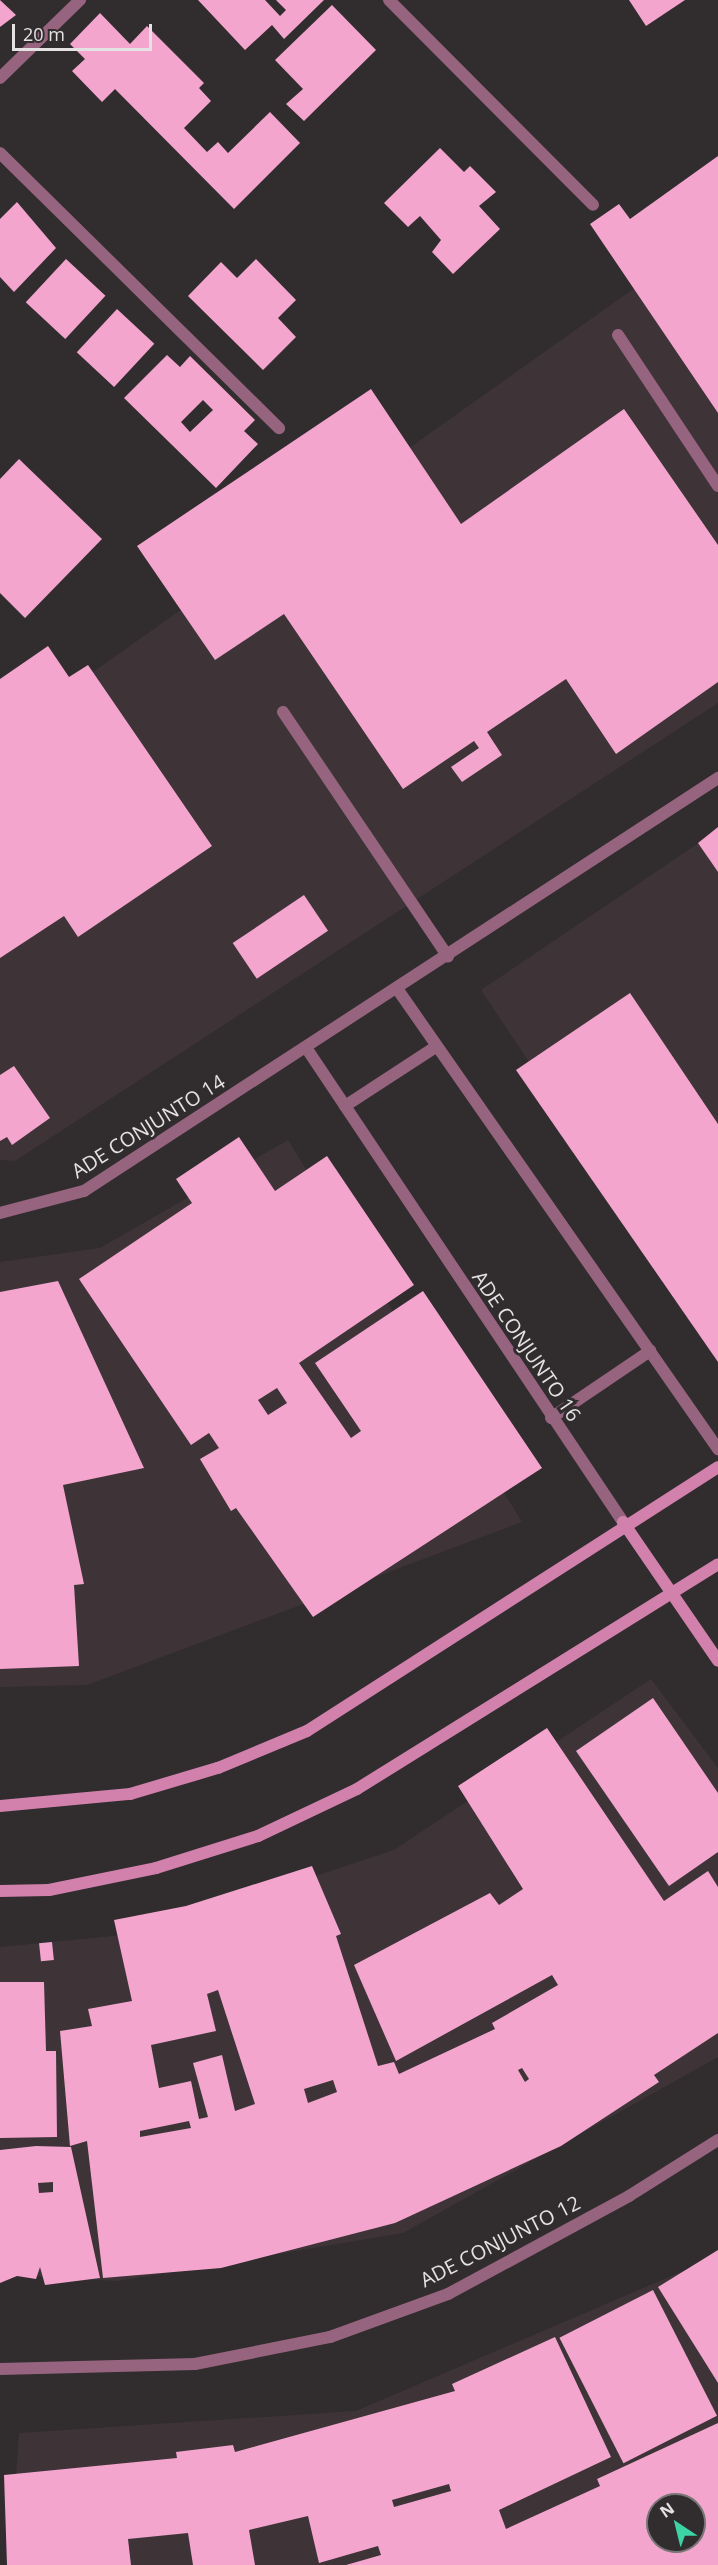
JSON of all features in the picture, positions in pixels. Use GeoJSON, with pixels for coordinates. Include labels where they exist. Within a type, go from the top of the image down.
{"type":"FeatureCollection","features":[{"type":"Feature","properties":{"kind":"street"},"geometry":{"type":"LineString","coordinates":[[0,78],[80,0]]}},
{"type":"Feature","properties":{"kind":"street"},"geometry":{"type":"LineString","coordinates":[[389,0],[593,205]]}},
{"type":"Feature","properties":{"kind":"street"},"geometry":{"type":"LineString","coordinates":[[0,153],[279,428]]}},
{"type":"Feature","properties":{"kind":"street"},"geometry":{"type":"LineString","coordinates":[[618,335],[718,486]]}},
{"type":"Feature","properties":{"kind":"street"},"geometry":{"type":"LineString","coordinates":[[283,712],[448,957]]}},
{"type":"Feature","properties":{"kind":"street","name":"ADE CONJUNTO 14"},"geometry":{"type":"LineString","coordinates":[[0,1214],[84,1191],[398,990],[718,777]]}},
{"type":"Feature","properties":{"kind":"street"},"geometry":{"type":"LineString","coordinates":[[398,990],[434,1048],[718,1449]]}},
{"type":"Feature","properties":{"kind":"street"},"geometry":{"type":"LineString","coordinates":[[345,1106],[434,1048]]}},
{"type":"Feature","properties":{"kind":"street","name":"ADE CONJUNTO 16"},"geometry":{"type":"LineString","coordinates":[[307,1049],[551,1418],[718,1661]]}},
{"type":"Feature","properties":{"kind":"street"},"geometry":{"type":"LineString","coordinates":[[551,1418],[650,1351]]}},
{"type":"Feature","properties":{"kind":"street"},"geometry":{"type":"LineString","coordinates":[[0,1806],[130,1794],[218,1768],[308,1731],[623,1522],[718,1467]]}},
{"type":"Feature","properties":{"kind":"street"},"geometry":{"type":"LineString","coordinates":[[0,1891],[49,1890],[156,1868],[258,1836],[357,1789],[718,1564]]}},
{"type":"Feature","properties":{"kind":"street","name":"ADE CONJUNTO 12"},"geometry":{"type":"LineString","coordinates":[[0,2370],[195,2364],[330,2337],[448,2294],[629,2196],[718,2140]]}},
{"type":"Feature","properties":{"kind":"shaded area"},"geometry":{"type":"Polygon","coordinates":[[[718,229],[718,703],[15,1161],[0,1160],[0,738],[718,229]]]}},
{"type":"Feature","properties":{"kind":"shaded area"},"geometry":{"type":"Polygon","coordinates":[[[718,830],[718,1345],[481,990],[718,830]]]}},
{"type":"Feature","properties":{"kind":"shaded area"},"geometry":{"type":"Polygon","coordinates":[[[288,1140],[522,1522],[87,1685],[0,1687],[0,1262],[100,1248],[288,1140]]]}},
{"type":"Feature","properties":{"kind":"shaded area"},"geometry":{"type":"Polygon","coordinates":[[[651,1679],[718,1768],[718,2057],[403,2233],[118,2281],[0,2274],[0,1947],[144,1933],[394,1850],[651,1679]]]}},
{"type":"Feature","properties":{"kind":"shaded area"},"geometry":{"type":"Polygon","coordinates":[[[718,2256],[718,2565],[10,2565],[19,2433],[356,2411],[718,2256]]]}},
{"type":"Feature","properties":{"kind":"building"},"geometry":{"type":"Polygon","coordinates":[[[0,0],[16,15],[0,27],[0,0]]]}},
{"type":"Feature","properties":{"kind":"building"},"geometry":{"type":"Polygon","coordinates":[[[198,0],[265,0],[280,16],[286,10],[276,0],[324,0],[284,39],[272,25],[245,50],[198,0]]]}},
{"type":"Feature","properties":{"kind":"building"},"geometry":{"type":"Polygon","coordinates":[[[629,0],[685,0],[646,26],[629,0]]]}},
{"type":"Feature","properties":{"kind":"building"},"geometry":{"type":"Polygon","coordinates":[[[332,5],[376,50],[304,121],[286,104],[303,89],[275,60],[332,5]]]}},
{"type":"Feature","properties":{"kind":"building"},"geometry":{"type":"Polygon","coordinates":[[[100,13],[130,44],[147,26],[204,83],[199,88],[211,101],[184,128],[207,152],[218,142],[228,153],[270,112],[300,143],[234,209],[115,89],[102,102],[72,71],[85,59],[70,44],[100,13]]]}},
{"type":"Feature","properties":{"kind":"building"},"geometry":{"type":"Polygon","coordinates":[[[440,148],[464,172],[470,166],[496,192],[479,206],[500,229],[453,274],[432,252],[441,240],[420,216],[408,227],[384,203],[440,148]]]}},
{"type":"Feature","properties":{"kind":"building"},"geometry":{"type":"Polygon","coordinates":[[[718,156],[718,413],[590,224],[619,204],[630,219],[718,156]]]}},
{"type":"Feature","properties":{"kind":"building"},"geometry":{"type":"Polygon","coordinates":[[[17,202],[56,248],[14,292],[0,277],[0,219],[17,202]]]}},
{"type":"Feature","properties":{"kind":"building"},"geometry":{"type":"Polygon","coordinates":[[[66,259],[105,296],[65,339],[26,302],[66,259]]]}},
{"type":"Feature","properties":{"kind":"building"},"geometry":{"type":"Polygon","coordinates":[[[256,259],[296,300],[278,318],[296,337],[263,370],[188,296],[221,262],[237,278],[256,259]]]}},
{"type":"Feature","properties":{"kind":"building"},"geometry":{"type":"Polygon","coordinates":[[[117,309],[154,344],[114,387],[77,352],[117,309]]]}},
{"type":"Feature","properties":{"kind":"building"},"geometry":{"type":"Polygon","coordinates":[[[167,355],[180,367],[190,356],[255,420],[244,431],[258,444],[216,488],[124,398],[167,355]],[[203,400],[181,422],[190,432],[213,410],[203,400]]]}},
{"type":"Feature","properties":{"kind":"building"},"geometry":{"type":"Polygon","coordinates":[[[371,389],[461,524],[624,409],[718,545],[718,682],[616,754],[566,679],[487,732],[502,755],[462,782],[451,767],[479,748],[474,741],[403,789],[284,614],[215,660],[137,546],[371,389]]]}},
{"type":"Feature","properties":{"kind":"building"},"geometry":{"type":"Polygon","coordinates":[[[19,459],[102,539],[25,618],[0,593],[0,479],[19,459]]]}},
{"type":"Feature","properties":{"kind":"building"},"geometry":{"type":"Polygon","coordinates":[[[48,646],[69,677],[88,665],[212,846],[78,937],[64,916],[0,958],[0,679],[48,646]]]}},
{"type":"Feature","properties":{"kind":"building"},"geometry":{"type":"Polygon","coordinates":[[[718,827],[718,872],[698,843],[718,827]]]}},
{"type":"Feature","properties":{"kind":"building"},"geometry":{"type":"Polygon","coordinates":[[[304,895],[328,931],[257,979],[233,943],[304,895]]]}},
{"type":"Feature","properties":{"kind":"building"},"geometry":{"type":"Polygon","coordinates":[[[630,993],[718,1124],[718,1362],[516,1070],[630,993]]]}},
{"type":"Feature","properties":{"kind":"building"},"geometry":{"type":"Polygon","coordinates":[[[14,1066],[50,1118],[12,1145],[7,1137],[0,1141],[0,1075],[14,1066]]]}},
{"type":"Feature","properties":{"kind":"building"},"geometry":{"type":"Polygon","coordinates":[[[239,1137],[275,1191],[327,1156],[414,1285],[299,1363],[351,1438],[361,1431],[315,1363],[423,1291],[542,1468],[313,1617],[236,1508],[231,1511],[200,1459],[219,1448],[209,1433],[191,1445],[79,1279],[192,1203],[176,1179],[239,1137]],[[277,1388],[258,1400],[268,1415],[287,1403],[277,1388]]]}},
{"type":"Feature","properties":{"kind":"building"},"geometry":{"type":"Polygon","coordinates":[[[58,1281],[144,1468],[63,1485],[84,1584],[74,1585],[79,1666],[0,1669],[0,1292],[58,1281]]]}},
{"type":"Feature","properties":{"kind":"building"},"geometry":{"type":"Polygon","coordinates":[[[653,1698],[718,1793],[718,1852],[669,1886],[576,1751],[653,1698]]]}},
{"type":"Feature","properties":{"kind":"building"},"geometry":{"type":"Polygon","coordinates":[[[547,1728],[664,1901],[708,1871],[718,1887],[718,2033],[654,2075],[659,2082],[561,2146],[395,2223],[221,2268],[103,2278],[87,2141],[70,2146],[60,2031],[92,2026],[88,2009],[132,2001],[114,1920],[186,1906],[312,1866],[341,1934],[336,1936],[378,2066],[394,2062],[399,2074],[495,2029],[492,2023],[558,1985],[552,1975],[396,2061],[354,1965],[490,1893],[499,1905],[523,1889],[458,1786],[547,1728]],[[218,1990],[207,1994],[216,2031],[151,2045],[159,2088],[191,2081],[199,2119],[208,2117],[193,2063],[222,2055],[235,2111],[255,2104],[218,1990]],[[522,2068],[518,2070],[525,2082],[529,2079],[522,2068]],[[333,2080],[304,2089],[308,2103],[337,2092],[333,2080]],[[189,2121],[140,2131],[140,2137],[191,2128],[189,2121]]]}},
{"type":"Feature","properties":{"kind":"building"},"geometry":{"type":"Polygon","coordinates":[[[52,1942],[54,1960],[41,1961],[39,1943],[52,1942]]]}},
{"type":"Feature","properties":{"kind":"building"},"geometry":{"type":"Polygon","coordinates":[[[0,1982],[44,1982],[46,2051],[56,2051],[57,2137],[0,2138],[0,1982]]]}},
{"type":"Feature","properties":{"kind":"building"},"geometry":{"type":"Polygon","coordinates":[[[36,2146],[71,2147],[100,2278],[45,2285],[40,2267],[36,2279],[17,2276],[0,2283],[0,2150],[36,2146]],[[53,2182],[38,2183],[39,2193],[53,2192],[53,2182]]]}},
{"type":"Feature","properties":{"kind":"building"},"geometry":{"type":"Polygon","coordinates":[[[718,2250],[718,2383],[658,2287],[718,2250]]]}},
{"type":"Feature","properties":{"kind":"building"},"geometry":{"type":"Polygon","coordinates":[[[653,2290],[717,2416],[623,2463],[559,2338],[653,2290]]]}},
{"type":"Feature","properties":{"kind":"building"},"geometry":{"type":"Polygon","coordinates":[[[555,2337],[611,2457],[499,2510],[506,2529],[600,2486],[597,2479],[718,2423],[718,2565],[346,2565],[381,2555],[378,2546],[319,2563],[308,2516],[249,2530],[255,2565],[193,2565],[188,2533],[128,2539],[131,2565],[7,2565],[4,2475],[177,2458],[176,2452],[233,2445],[235,2452],[455,2391],[452,2384],[555,2337]],[[449,2484],[392,2500],[394,2507],[451,2491],[449,2484]]]}}]}
